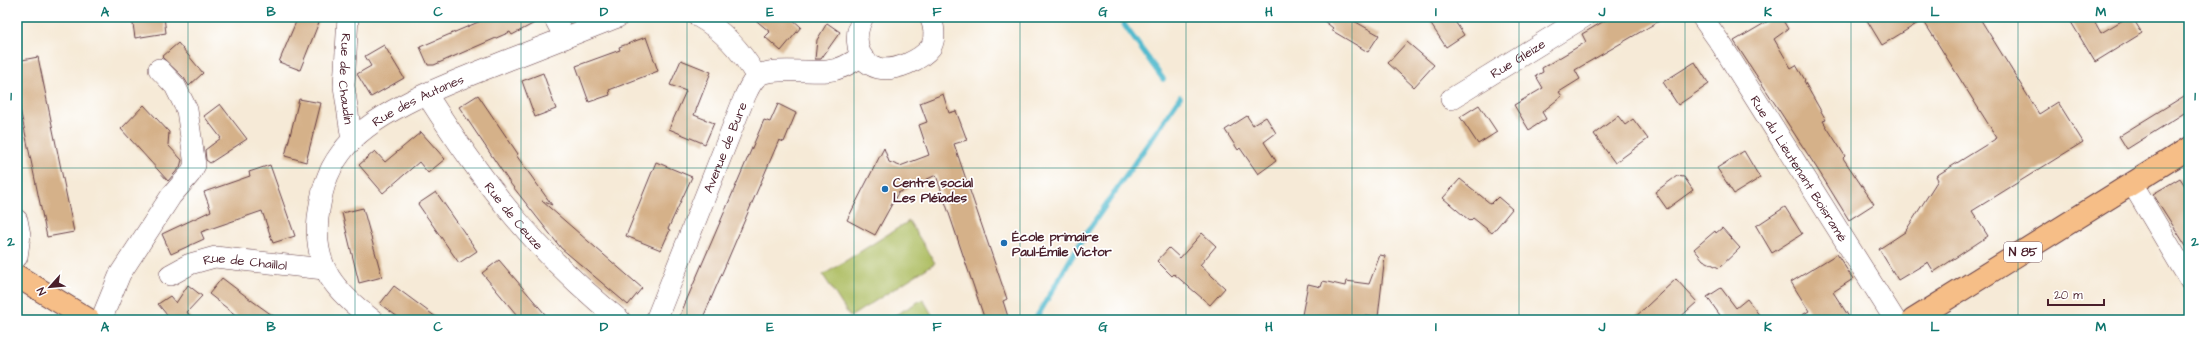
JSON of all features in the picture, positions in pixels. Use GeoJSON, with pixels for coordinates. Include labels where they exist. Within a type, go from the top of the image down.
{"type":"FeatureCollection","features":[{"type":"Feature","properties":{"kind":"main road","name":"N 85"},"geometry":{"type":"LineString","coordinates":[[1913,320],[2189,148]]}},
{"type":"Feature","properties":{"kind":"main road"},"geometry":{"type":"LineString","coordinates":[[17,276],[89,320]]}},
{"type":"Feature","properties":{"kind":"street","name":"Rue de Chaudin"},"geometry":{"type":"LineString","coordinates":[[348,17],[344,86],[352,141]]}},
{"type":"Feature","properties":{"kind":"street"},"geometry":{"type":"LineString","coordinates":[[554,17],[565,38]]}},
{"type":"Feature","properties":{"kind":"street","name":"Rue des Autanes"},"geometry":{"type":"LineString","coordinates":[[373,320],[336,289],[324,269],[318,247],[318,223],[321,196],[328,173],[341,152],[364,130],[392,112],[457,81],[618,17]]}},
{"type":"Feature","properties":{"kind":"street"},"geometry":{"type":"LineString","coordinates":[[699,17],[713,24],[727,38],[741,53],[757,77],[764,73],[828,71],[841,67],[861,56]]}},
{"type":"Feature","properties":{"kind":"street"},"geometry":{"type":"LineString","coordinates":[[858,21],[856,42],[861,56],[879,68],[897,68],[911,62],[931,46],[934,34],[930,17]]}},
{"type":"Feature","properties":{"kind":"street","name":"Rue Gleize"},"geometry":{"type":"LineString","coordinates":[[1451,99],[1584,17]]}},
{"type":"Feature","properties":{"kind":"street","name":"Rue du Lieutenant Boisramé"},"geometry":{"type":"LineString","coordinates":[[1702,17],[1721,44],[1896,320]]}},
{"type":"Feature","properties":{"kind":"street"},"geometry":{"type":"LineString","coordinates":[[101,320],[124,268],[170,196],[190,174],[195,165],[187,110],[175,86],[159,69]]}},
{"type":"Feature","properties":{"kind":"street","name":"Avenue de Bure"},"geometry":{"type":"LineString","coordinates":[[656,320],[745,96],[757,77]]}},
{"type":"Feature","properties":{"kind":"street","name":"Rue de Ceuze"},"geometry":{"type":"LineString","coordinates":[[427,95],[466,157],[536,242],[583,291],[620,320]]}},
{"type":"Feature","properties":{"kind":"street"},"geometry":{"type":"LineString","coordinates":[[2132,183],[2189,279]]}},
{"type":"Feature","properties":{"kind":"street"},"geometry":{"type":"LineString","coordinates":[[17,220],[20,235],[17,257]]}},
{"type":"Feature","properties":{"kind":"street","name":"Rue de Chaillol"},"geometry":{"type":"LineString","coordinates":[[170,275],[190,264],[215,257],[324,269]]}},
{"type":"Feature","properties":{"kind":"green space"},"geometry":{"type":"Polygon","coordinates":[[[909,221],[935,263],[850,317],[823,275],[909,221]]]}},
{"type":"Feature","properties":{"kind":"green space"},"geometry":{"type":"Polygon","coordinates":[[[923,299],[935,320],[887,320],[923,299]]]}},
{"type":"Feature","properties":{"kind":"building"},"geometry":{"type":"Polygon","coordinates":[[[132,17],[164,17],[166,33],[135,38],[132,17]]]}},
{"type":"Feature","properties":{"kind":"building"},"geometry":{"type":"Polygon","coordinates":[[[298,17],[321,17],[300,70],[279,62],[298,17]]]}},
{"type":"Feature","properties":{"kind":"building"},"geometry":{"type":"Polygon","coordinates":[[[490,17],[542,17],[542,19],[512,35],[510,32],[434,65],[428,65],[420,47],[490,17]]]}},
{"type":"Feature","properties":{"kind":"building"},"geometry":{"type":"Polygon","coordinates":[[[752,17],[790,17],[801,27],[781,51],[765,37],[770,32],[752,17]]]}},
{"type":"Feature","properties":{"kind":"building"},"geometry":{"type":"Polygon","coordinates":[[[1319,17],[1347,17],[1379,35],[1368,52],[1331,30],[1333,28],[1319,17]]]}},
{"type":"Feature","properties":{"kind":"building"},"geometry":{"type":"Polygon","coordinates":[[[1426,17],[1452,17],[1464,35],[1446,47],[1426,17]]]}},
{"type":"Feature","properties":{"kind":"building"},"geometry":{"type":"Polygon","coordinates":[[[1611,17],[1666,17],[1575,70],[1580,79],[1559,92],[1562,96],[1542,112],[1546,119],[1529,130],[1514,105],[1543,88],[1536,76],[1543,72],[1542,68],[1586,42],[1582,34],[1611,17]]]}},
{"type":"Feature","properties":{"kind":"building"},"geometry":{"type":"Polygon","coordinates":[[[1775,17],[1781,17],[1788,29],[1774,39],[1791,68],[1796,65],[1826,120],[1823,121],[1845,156],[1843,158],[1874,204],[1849,220],[1734,41],[1775,17]]]}},
{"type":"Feature","properties":{"kind":"building"},"geometry":{"type":"Polygon","coordinates":[[[1865,17],[1979,17],[2039,114],[2058,102],[2083,142],[1972,211],[1988,236],[1934,272],[1928,262],[1898,280],[1879,249],[1905,232],[1938,180],[1936,176],[1997,138],[1923,20],[1882,45],[1865,17]]]}},
{"type":"Feature","properties":{"kind":"building"},"geometry":{"type":"Polygon","coordinates":[[[2068,17],[2092,17],[2101,33],[2128,17],[2132,17],[2142,33],[2095,62],[2068,17]]]}},
{"type":"Feature","properties":{"kind":"building"},"geometry":{"type":"Polygon","coordinates":[[[827,23],[840,32],[821,59],[815,59],[817,40],[827,23]]]}},
{"type":"Feature","properties":{"kind":"building"},"geometry":{"type":"Polygon","coordinates":[[[646,37],[658,71],[609,90],[610,95],[589,102],[576,66],[620,50],[619,47],[646,37]]]}},
{"type":"Feature","properties":{"kind":"building"},"geometry":{"type":"Polygon","coordinates":[[[1407,42],[1434,65],[1414,87],[1388,63],[1407,42]]]}},
{"type":"Feature","properties":{"kind":"building"},"geometry":{"type":"Polygon","coordinates":[[[178,43],[203,73],[189,86],[184,78],[162,57],[178,43]]]}},
{"type":"Feature","properties":{"kind":"building"},"geometry":{"type":"Polygon","coordinates":[[[384,45],[404,78],[371,97],[357,74],[371,66],[365,56],[384,45]]]}},
{"type":"Feature","properties":{"kind":"building"},"geometry":{"type":"Polygon","coordinates":[[[38,57],[74,232],[47,237],[17,94],[17,61],[38,57]]]}},
{"type":"Feature","properties":{"kind":"building"},"geometry":{"type":"Polygon","coordinates":[[[681,60],[711,72],[694,115],[714,123],[705,144],[669,129],[686,91],[670,85],[681,60]]]}},
{"type":"Feature","properties":{"kind":"building"},"geometry":{"type":"Polygon","coordinates":[[[1695,62],[1709,84],[1678,105],[1663,82],[1695,62]]]}},
{"type":"Feature","properties":{"kind":"building"},"geometry":{"type":"Polygon","coordinates":[[[543,73],[556,109],[535,117],[522,81],[543,73]]]}},
{"type":"Feature","properties":{"kind":"building"},"geometry":{"type":"Polygon","coordinates":[[[2189,93],[2189,110],[2127,149],[2119,136],[2189,93]]]}},
{"type":"Feature","properties":{"kind":"building"},"geometry":{"type":"Polygon","coordinates":[[[943,94],[949,113],[956,111],[967,140],[954,144],[1007,299],[1003,301],[1009,320],[985,320],[936,175],[898,193],[875,235],[847,220],[884,148],[889,162],[900,166],[929,155],[919,125],[927,122],[920,103],[943,94]]]}},
{"type":"Feature","properties":{"kind":"building"},"geometry":{"type":"Polygon","coordinates":[[[478,95],[518,154],[516,155],[552,205],[542,201],[642,288],[628,305],[561,248],[510,183],[459,107],[478,95]]]}},
{"type":"Feature","properties":{"kind":"building"},"geometry":{"type":"Polygon","coordinates":[[[299,99],[321,103],[306,162],[285,156],[299,99]]]}},
{"type":"Feature","properties":{"kind":"building"},"geometry":{"type":"Polygon","coordinates":[[[220,104],[247,139],[210,163],[206,160],[205,150],[221,138],[204,116],[220,104]]]}},
{"type":"Feature","properties":{"kind":"building"},"geometry":{"type":"Polygon","coordinates":[[[778,104],[796,113],[784,142],[779,140],[702,320],[678,320],[764,120],[770,122],[778,104]]]}},
{"type":"Feature","properties":{"kind":"building"},"geometry":{"type":"Polygon","coordinates":[[[144,105],[169,132],[168,145],[182,160],[180,167],[168,181],[121,129],[144,105]]]}},
{"type":"Feature","properties":{"kind":"building"},"geometry":{"type":"Polygon","coordinates":[[[1479,105],[1497,132],[1478,144],[1460,117],[1479,105]]]}},
{"type":"Feature","properties":{"kind":"building"},"geometry":{"type":"Polygon","coordinates":[[[1247,116],[1253,125],[1266,117],[1276,133],[1264,142],[1276,161],[1258,174],[1240,148],[1238,150],[1225,130],[1247,116]]]}},
{"type":"Feature","properties":{"kind":"building"},"geometry":{"type":"Polygon","coordinates":[[[1618,116],[1625,125],[1633,119],[1648,139],[1615,163],[1594,134],[1618,116]]]}},
{"type":"Feature","properties":{"kind":"building"},"geometry":{"type":"Polygon","coordinates":[[[421,132],[445,159],[428,173],[419,162],[383,193],[359,165],[375,151],[385,162],[421,132]]]}},
{"type":"Feature","properties":{"kind":"building"},"geometry":{"type":"Polygon","coordinates":[[[1744,151],[1760,178],[1734,194],[1717,168],[1744,151]]]}},
{"type":"Feature","properties":{"kind":"building"},"geometry":{"type":"Polygon","coordinates":[[[656,162],[692,177],[668,229],[670,230],[661,250],[626,236],[656,162]]]}},
{"type":"Feature","properties":{"kind":"building"},"geometry":{"type":"Polygon","coordinates":[[[270,165],[295,236],[273,243],[262,211],[201,232],[204,239],[171,254],[162,234],[211,211],[204,192],[250,176],[249,172],[270,165]]]}},
{"type":"Feature","properties":{"kind":"building"},"geometry":{"type":"Polygon","coordinates":[[[1677,176],[1684,177],[1693,190],[1667,209],[1655,192],[1677,176]]]}},
{"type":"Feature","properties":{"kind":"building"},"geometry":{"type":"Polygon","coordinates":[[[2180,178],[2189,192],[2189,251],[2153,194],[2180,178]]]}},
{"type":"Feature","properties":{"kind":"building"},"geometry":{"type":"Polygon","coordinates":[[[1460,179],[1491,204],[1498,197],[1512,209],[1492,233],[1473,218],[1470,221],[1443,198],[1460,179]]]}},
{"type":"Feature","properties":{"kind":"building"},"geometry":{"type":"Polygon","coordinates":[[[436,192],[477,251],[459,263],[418,204],[436,192]]]}},
{"type":"Feature","properties":{"kind":"building"},"geometry":{"type":"Polygon","coordinates":[[[1785,207],[1802,234],[1772,253],[1756,226],[1785,207]]]}},
{"type":"Feature","properties":{"kind":"building"},"geometry":{"type":"Polygon","coordinates":[[[363,208],[382,277],[359,283],[342,213],[363,208]]]}},
{"type":"Feature","properties":{"kind":"building"},"geometry":{"type":"Polygon","coordinates":[[[1722,228],[1740,248],[1719,268],[1703,260],[1694,249],[1715,231],[1716,233],[1722,228]]]}},
{"type":"Feature","properties":{"kind":"building"},"geometry":{"type":"Polygon","coordinates":[[[1202,233],[1216,246],[1200,265],[1225,288],[1210,305],[1174,274],[1172,276],[1157,261],[1169,248],[1180,258],[1202,233]]]}},
{"type":"Feature","properties":{"kind":"building"},"geometry":{"type":"Polygon","coordinates":[[[1837,254],[1853,279],[1833,292],[1851,320],[1794,320],[1809,311],[1791,282],[1837,254]]]}},
{"type":"Feature","properties":{"kind":"building"},"geometry":{"type":"Polygon","coordinates":[[[1380,255],[1385,256],[1378,317],[1363,316],[1362,320],[1301,320],[1308,284],[1321,287],[1323,281],[1345,286],[1346,281],[1369,284],[1380,255]]]}},
{"type":"Feature","properties":{"kind":"building"},"geometry":{"type":"Polygon","coordinates":[[[499,260],[550,320],[521,320],[482,273],[499,260]]]}},
{"type":"Feature","properties":{"kind":"building"},"geometry":{"type":"Polygon","coordinates":[[[222,278],[279,320],[242,320],[209,294],[222,278]]]}},
{"type":"Feature","properties":{"kind":"building"},"geometry":{"type":"Polygon","coordinates":[[[1676,279],[1697,302],[1677,320],[1632,320],[1676,279]]]}},
{"type":"Feature","properties":{"kind":"building"},"geometry":{"type":"Polygon","coordinates":[[[188,285],[202,296],[187,312],[193,320],[164,320],[167,315],[158,304],[170,296],[176,303],[188,285]]]}},
{"type":"Feature","properties":{"kind":"building"},"geometry":{"type":"Polygon","coordinates":[[[394,286],[440,320],[402,320],[380,304],[394,286]]]}},
{"type":"Feature","properties":{"kind":"building"},"geometry":{"type":"Polygon","coordinates":[[[1721,288],[1736,308],[1747,299],[1763,320],[1719,320],[1722,318],[1707,297],[1721,288]]]}},
{"type":"Feature","properties":{"kind":"waterway"},"geometry":{"type":"LineString","coordinates":[[1121,17],[1125,26],[1163,79]]}},
{"type":"Feature","properties":{"kind":"waterway"},"geometry":{"type":"LineString","coordinates":[[1035,320],[1083,238],[1180,97]]}},
{"type":"Feature","properties":{"kind":"place","name":"Centre social Les Pléïades"},"geometry":{"type":"Point","coordinates":[885,189]}},
{"type":"Feature","properties":{"kind":"place","name":"École primaire Paul-Émile Victor"},"geometry":{"type":"Point","coordinates":[1004,243]}}]}
